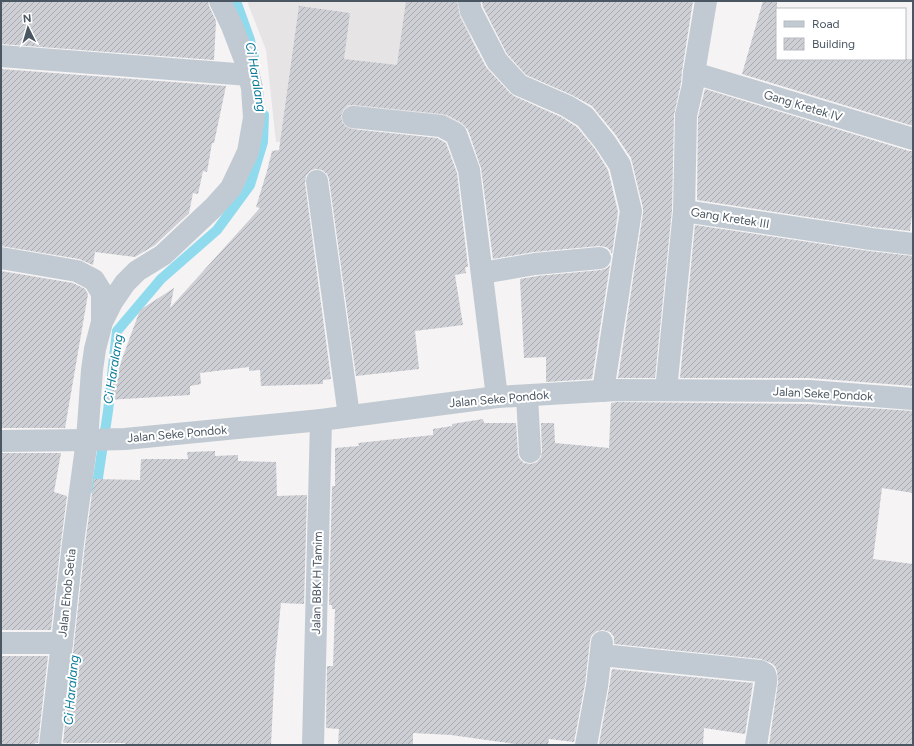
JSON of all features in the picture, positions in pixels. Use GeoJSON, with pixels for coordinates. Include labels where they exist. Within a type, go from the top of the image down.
{"type":"FeatureCollection","features":[{"type":"Feature","properties":{"kind":"street"},"geometry":{"type":"LineString","coordinates":[[102,322],[112,302],[125,283],[137,271],[163,255],[214,207],[231,188],[248,152],[254,118],[252,88],[245,60],[232,26],[220,1]]}},
{"type":"Feature","properties":{"kind":"street"},"geometry":{"type":"LineString","coordinates":[[469,1],[471,11],[501,66],[520,85],[567,106],[585,117],[605,142],[620,165],[631,211],[603,391]]}},
{"type":"Feature","properties":{"kind":"street","name":"Gang Kretek III"},"geometry":{"type":"LineString","coordinates":[[706,1],[693,85],[686,115],[684,211],[913,244]]}},
{"type":"Feature","properties":{"kind":"street"},"geometry":{"type":"LineString","coordinates":[[1,56],[249,75]]}},
{"type":"Feature","properties":{"kind":"street","name":"Gang Kretek IV"},"geometry":{"type":"LineString","coordinates":[[694,73],[913,139]]}},
{"type":"Feature","properties":{"kind":"street"},"geometry":{"type":"LineString","coordinates":[[353,117],[442,126],[456,134],[469,170],[497,397]]}},
{"type":"Feature","properties":{"kind":"street"},"geometry":{"type":"LineString","coordinates":[[318,181],[350,416]]}},
{"type":"Feature","properties":{"kind":"street"},"geometry":{"type":"LineString","coordinates":[[666,390],[684,211]]}},
{"type":"Feature","properties":{"kind":"street"},"geometry":{"type":"LineString","coordinates":[[1,258],[77,271],[94,280],[102,293],[102,322]]}},
{"type":"Feature","properties":{"kind":"street"},"geometry":{"type":"LineString","coordinates":[[482,273],[535,264],[600,258]]}},
{"type":"Feature","properties":{"kind":"street","name":"Jalan Ehob Setia"},"geometry":{"type":"LineString","coordinates":[[50,745],[72,543],[92,440],[92,370],[102,322]]}},
{"type":"Feature","properties":{"kind":"street","name":"Jalan Seke Pondok"},"geometry":{"type":"LineString","coordinates":[[1,441],[125,439],[320,420],[497,397],[603,391],[810,391],[913,399]]}},
{"type":"Feature","properties":{"kind":"street"},"geometry":{"type":"LineString","coordinates":[[527,396],[530,452]]}},
{"type":"Feature","properties":{"kind":"street","name":"Jalan BBK H Tamim"},"geometry":{"type":"LineString","coordinates":[[313,745],[320,420]]}},
{"type":"Feature","properties":{"kind":"street"},"geometry":{"type":"LineString","coordinates":[[1,643],[62,643]]}},
{"type":"Feature","properties":{"kind":"street"},"geometry":{"type":"LineString","coordinates":[[586,745],[601,649],[760,671],[765,674],[766,683],[756,745]]}},
{"type":"Feature","properties":{"kind":"shaded area"},"geometry":{"type":"Polygon","coordinates":[[[247,1],[463,1],[479,74],[481,126],[365,116],[346,144],[276,142],[266,50],[247,1]]]}},
{"type":"Feature","properties":{"kind":"building"},"geometry":{"type":"Polygon","coordinates":[[[1,1],[208,1],[216,21],[214,60],[1,44],[1,1]]]}},
{"type":"Feature","properties":{"kind":"building"},"geometry":{"type":"Polygon","coordinates":[[[406,1],[457,1],[460,17],[486,67],[510,93],[561,117],[577,127],[595,149],[608,170],[618,212],[612,254],[606,247],[599,246],[534,252],[493,259],[481,168],[468,130],[462,123],[442,114],[348,105],[343,110],[341,116],[342,122],[346,127],[352,129],[437,138],[446,143],[457,173],[468,267],[465,267],[466,273],[455,275],[463,325],[415,331],[419,369],[356,376],[329,179],[327,174],[322,170],[315,169],[310,171],[306,176],[305,183],[331,379],[323,380],[323,384],[261,386],[260,370],[249,371],[249,367],[200,373],[201,384],[190,386],[190,395],[107,400],[140,310],[174,288],[170,308],[260,208],[256,207],[272,151],[279,150],[299,6],[350,13],[344,59],[397,65],[406,1]]]}},
{"type":"Feature","properties":{"kind":"building"},"geometry":{"type":"Polygon","coordinates":[[[482,1],[693,1],[681,83],[674,115],[672,210],[655,378],[618,378],[643,213],[631,158],[615,134],[592,106],[572,95],[526,75],[507,54],[483,7],[482,1]]]}},
{"type":"Feature","properties":{"kind":"building"},"geometry":{"type":"Polygon","coordinates":[[[763,1],[777,1],[776,60],[913,59],[913,126],[742,74],[763,1]]]}},
{"type":"Feature","properties":{"kind":"building"},"geometry":{"type":"Polygon","coordinates":[[[1,69],[226,86],[214,143],[212,143],[207,172],[203,171],[198,194],[193,193],[189,213],[155,245],[135,257],[95,252],[93,265],[79,259],[1,246],[1,69]]]}},
{"type":"Feature","properties":{"kind":"building"},"geometry":{"type":"Polygon","coordinates":[[[705,89],[913,151],[913,206],[910,231],[873,227],[697,200],[698,117],[705,89]]]}},
{"type":"Feature","properties":{"kind":"building"},"geometry":{"type":"Polygon","coordinates":[[[695,225],[869,251],[913,256],[913,386],[810,378],[680,378],[695,225]]]}},
{"type":"Feature","properties":{"kind":"building"},"geometry":{"type":"Polygon","coordinates":[[[610,265],[592,379],[546,382],[546,357],[524,358],[520,279],[601,270],[610,265]]]}},
{"type":"Feature","properties":{"kind":"building"},"geometry":{"type":"Polygon","coordinates":[[[1,271],[73,283],[85,289],[88,294],[65,428],[1,428],[1,271]]]}},
{"type":"Feature","properties":{"kind":"building"},"geometry":{"type":"Polygon","coordinates":[[[611,403],[809,404],[913,411],[913,493],[882,488],[873,559],[913,564],[913,745],[769,745],[778,683],[777,671],[775,666],[771,663],[761,659],[614,644],[614,637],[610,632],[603,630],[597,631],[592,635],[590,640],[585,684],[574,742],[549,739],[548,745],[523,745],[451,735],[413,733],[413,745],[338,745],[339,729],[326,728],[327,666],[333,666],[335,609],[332,609],[332,605],[329,605],[332,486],[335,486],[335,448],[359,446],[358,443],[433,435],[433,429],[483,419],[484,423],[516,423],[519,458],[524,463],[531,464],[537,462],[541,457],[541,423],[554,423],[555,443],[609,448],[611,403]]]}},
{"type":"Feature","properties":{"kind":"building"},"geometry":{"type":"Polygon","coordinates":[[[215,451],[215,456],[238,455],[238,461],[276,462],[277,496],[307,495],[304,604],[281,603],[275,662],[271,745],[125,745],[125,743],[63,743],[85,545],[94,479],[140,480],[141,459],[188,459],[187,452],[215,451]]]}},
{"type":"Feature","properties":{"kind":"building"},"geometry":{"type":"Polygon","coordinates":[[[1,453],[61,453],[54,492],[67,496],[51,630],[1,630],[1,453]]]}},
{"type":"Feature","properties":{"kind":"building"},"geometry":{"type":"Polygon","coordinates":[[[1,656],[48,656],[38,743],[35,743],[35,745],[1,745],[1,656]]]}},
{"type":"Feature","properties":{"kind":"building"},"geometry":{"type":"Polygon","coordinates":[[[612,669],[753,683],[745,734],[704,728],[703,745],[599,744],[612,669]]]}},
{"type":"Feature","properties":{"kind":"waterway","name":"Ci Haralang"},"geometry":{"type":"LineString","coordinates":[[236,1],[250,40],[254,58]]}},
{"type":"Feature","properties":{"kind":"waterway","name":"Ci Haralang"},"geometry":{"type":"LineString","coordinates":[[96,491],[108,411],[117,331],[161,279],[217,230],[250,185],[263,142],[264,115]]}}]}
